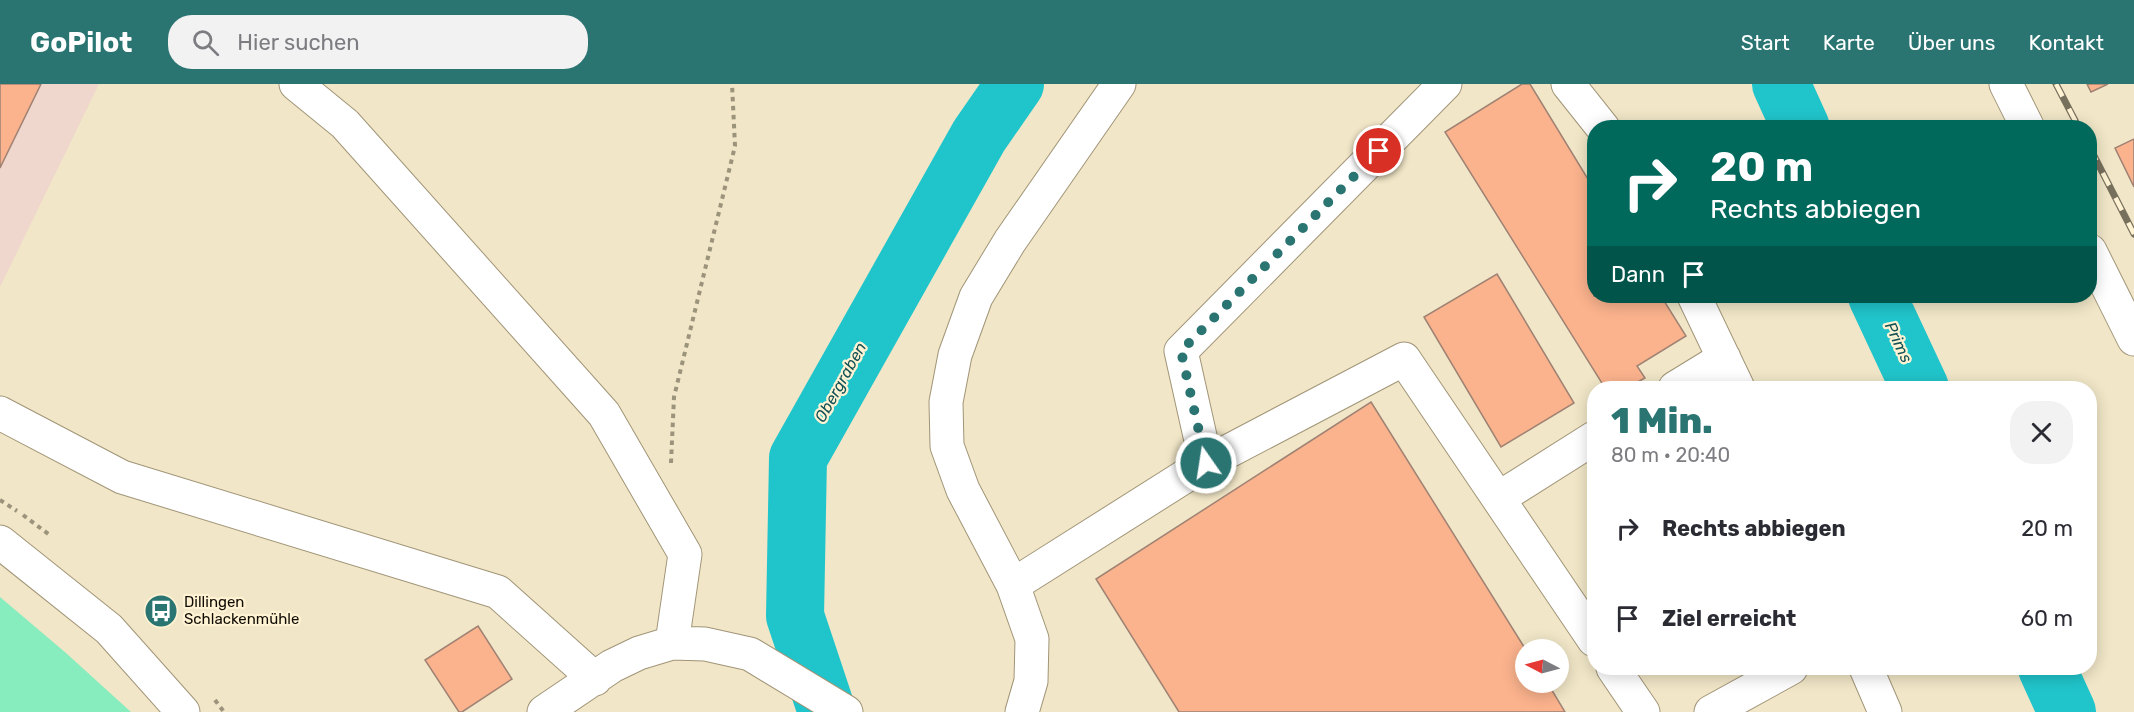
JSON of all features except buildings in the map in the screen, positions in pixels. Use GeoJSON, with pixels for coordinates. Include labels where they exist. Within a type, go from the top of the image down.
{"type":"FeatureCollection","features":[{"type":"Feature","properties":{"kind":"street"},"geometry":{"type":"LineString","coordinates":[[296,84],[345,124],[604,414],[685,554],[672,643]]}},
{"type":"Feature","properties":{"kind":"street"},"geometry":{"type":"LineString","coordinates":[[1022,712],[1031,681],[1032,639],[1013,585],[963,490],[947,446],[946,402],[955,355],[976,297],[1004,251],[1119,84]]}},
{"type":"Feature","properties":{"kind":"street"},"geometry":{"type":"LineString","coordinates":[[1206,463],[1181,351],[1445,84]]}},
{"type":"Feature","properties":{"kind":"street"},"geometry":{"type":"LineString","coordinates":[[1568,84],[1597,120]]}},
{"type":"Feature","properties":{"kind":"street"},"geometry":{"type":"LineString","coordinates":[[2006,84],[2024,120]]}},
{"type":"Feature","properties":{"kind":"street"},"geometry":{"type":"LineString","coordinates":[[2097,265],[2134,339]]}},
{"type":"Feature","properties":{"kind":"street"},"geometry":{"type":"LineString","coordinates":[[1697,303],[1735,381]]}},
{"type":"Feature","properties":{"kind":"street"},"geometry":{"type":"LineString","coordinates":[[1013,585],[1206,463],[1404,358],[1587,630]]}},
{"type":"Feature","properties":{"kind":"street"},"geometry":{"type":"LineString","coordinates":[[1686,381],[1724,358]]}},
{"type":"Feature","properties":{"kind":"street"},"geometry":{"type":"LineString","coordinates":[[0,413],[122,477],[498,592],[595,679]]}},
{"type":"Feature","properties":{"kind":"street"},"geometry":{"type":"LineString","coordinates":[[1498,498],[1587,442]]}},
{"type":"Feature","properties":{"kind":"street"},"geometry":{"type":"LineString","coordinates":[[0,542],[109,629],[183,712]]}},
{"type":"Feature","properties":{"kind":"street"},"geometry":{"type":"LineString","coordinates":[[544,712],[612,666],[639,652],[672,643],[705,644],[750,654],[846,712]]}},
{"type":"Feature","properties":{"kind":"street"},"geometry":{"type":"LineString","coordinates":[[1618,675],[1643,712]]}},
{"type":"Feature","properties":{"kind":"street"},"geometry":{"type":"LineString","coordinates":[[1711,712],[1778,675]]}},
{"type":"Feature","properties":{"kind":"street"},"geometry":{"type":"LineString","coordinates":[[1869,675],[1885,712]]}},
{"type":"Feature","properties":{"kind":"path"},"geometry":{"type":"LineString","coordinates":[[671,468],[674,398],[735,146],[732,84]]}},
{"type":"Feature","properties":{"kind":"shaded area"},"geometry":{"type":"Polygon","coordinates":[[[0,84],[99,84],[0,287],[0,84]]]}},
{"type":"Feature","properties":{"kind":"green space"},"geometry":{"type":"Polygon","coordinates":[[[0,597],[66,653],[131,712],[0,712],[0,597]]]}},
{"type":"Feature","properties":{"kind":"waterway","name":"Obergraben"},"geometry":{"type":"LineString","coordinates":[[827,712],[795,616],[798,458],[979,136],[1015,84]]}},
{"type":"Feature","properties":{"kind":"waterway","name":"Prims"},"geometry":{"type":"LineString","coordinates":[[1781,84],[1797,120]]}},
{"type":"Feature","properties":{"kind":"waterway","name":"Prims"},"geometry":{"type":"LineString","coordinates":[[1880,303],[1917,381]]}},
{"type":"Feature","properties":{"kind":"waterway","name":"Prims"},"geometry":{"type":"LineString","coordinates":[[2050,675],[2067,712]]}},
{"type":"Feature","properties":{"kind":"railway"},"geometry":{"type":"LineString","coordinates":[[2056,84],[2075,120]]}},
{"type":"Feature","properties":{"kind":"railway"},"geometry":{"type":"LineString","coordinates":[[2097,162],[2134,234]]}},
{"type":"Feature","properties":{"kind":"place","name":"Dillingen Schlackenmühle"},"geometry":{"type":"Point","coordinates":[161,611]}},
{"type":"Feature","properties":{"kind":"route"},"geometry":{"type":"LineString","coordinates":[[1206,463],[1181,351],[1379,151]]}}]}
